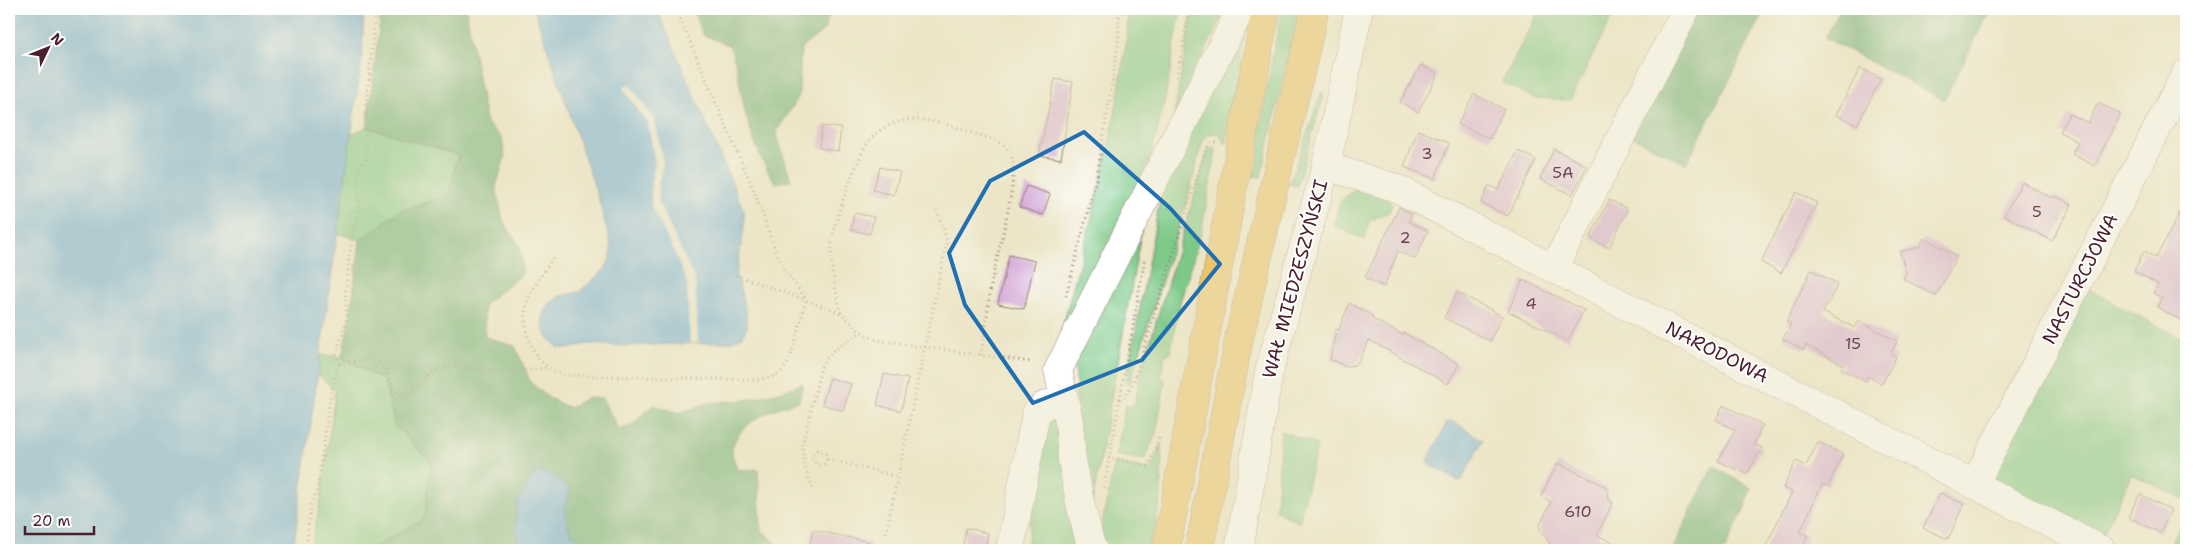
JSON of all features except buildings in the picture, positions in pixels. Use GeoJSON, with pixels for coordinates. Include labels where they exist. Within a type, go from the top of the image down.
{"type":"FeatureCollection","features":[{"type":"Feature","properties":{"kind":"main road"},"geometry":{"type":"LineString","coordinates":[[1166,550],[1266,9]]}},
{"type":"Feature","properties":{"kind":"main road","name":"WAŁ MIEDZESZYŃSKI"},"geometry":{"type":"LineString","coordinates":[[1199,550],[1240,334],[1315,9]]}},
{"type":"Feature","properties":{"kind":"street"},"geometry":{"type":"LineString","coordinates":[[1094,550],[1092,550],[1081,507],[1058,370],[1241,9]]}},
{"type":"Feature","properties":{"kind":"street","name":"WAŁ MIEDZESZYŃSKI"},"geometry":{"type":"LineString","coordinates":[[1239,550],[1269,372],[1326,166],[1359,9]]}},
{"type":"Feature","properties":{"kind":"street"},"geometry":{"type":"LineString","coordinates":[[1554,268],[1686,9]]}},
{"type":"Feature","properties":{"kind":"street","name":"NASTURCJOWA"},"geometry":{"type":"LineString","coordinates":[[1974,485],[2186,73]]}},
{"type":"Feature","properties":{"kind":"street","name":"NARODOWA"},"geometry":{"type":"LineString","coordinates":[[1326,166],[1396,188],[2102,550]]}},
{"type":"Feature","properties":{"kind":"street"},"geometry":{"type":"LineString","coordinates":[[1010,550],[1036,413],[1045,405],[1064,399]]}},
{"type":"Feature","properties":{"kind":"path"},"geometry":{"type":"LineString","coordinates":[[306,550],[311,504],[317,492],[331,392],[339,364],[336,355],[346,318],[345,298],[348,266],[359,203],[357,189],[360,166],[367,158],[366,107],[376,9]]}},
{"type":"Feature","properties":{"kind":"path"},"geometry":{"type":"LineString","coordinates":[[676,9],[754,191],[783,268],[806,299]]}},
{"type":"Feature","properties":{"kind":"path"},"geometry":{"type":"LineString","coordinates":[[1064,304],[1097,176],[1112,94],[1118,45],[1119,9]]}},
{"type":"Feature","properties":{"kind":"path"},"geometry":{"type":"LineString","coordinates":[[1119,17],[1126,9]]}},
{"type":"Feature","properties":{"kind":"path"},"geometry":{"type":"LineString","coordinates":[[1175,87],[1189,9]]}},
{"type":"Feature","properties":{"kind":"path"},"geometry":{"type":"LineString","coordinates":[[841,312],[832,272],[831,242],[836,220],[861,155],[870,140],[881,130],[896,122],[912,120],[944,124],[1000,142],[1012,157],[1014,169],[1004,228],[992,281],[982,355]]}},
{"type":"Feature","properties":{"kind":"path"},"geometry":{"type":"LineString","coordinates":[[886,533],[947,242],[937,210]]}},
{"type":"Feature","properties":{"kind":"path"},"geometry":{"type":"LineString","coordinates":[[1103,495],[1146,253]]}},
{"type":"Feature","properties":{"kind":"path"},"geometry":{"type":"LineString","coordinates":[[553,258],[529,298],[525,318],[528,338],[536,356],[547,368],[563,375],[756,380],[774,376],[784,370],[789,360],[806,299]]}},
{"type":"Feature","properties":{"kind":"path"},"geometry":{"type":"LineString","coordinates":[[736,275],[841,312],[860,332],[876,340],[1031,362]]}},
{"type":"Feature","properties":{"kind":"path"},"geometry":{"type":"LineString","coordinates":[[813,488],[805,468],[802,446],[822,364],[833,351],[860,332]]}},
{"type":"Feature","properties":{"kind":"path"},"geometry":{"type":"LineString","coordinates":[[339,364],[363,360],[379,362],[386,369],[394,390],[399,395],[407,394],[420,386],[437,368],[447,366],[486,372],[547,368]]}},
{"type":"Feature","properties":{"kind":"path"},"geometry":{"type":"LineString","coordinates":[[817,450],[826,454],[827,459],[824,464],[820,465],[814,462],[812,458],[817,450]]}},
{"type":"Feature","properties":{"kind":"path"},"geometry":{"type":"LineString","coordinates":[[1103,457],[1148,466]]}},
{"type":"Feature","properties":{"kind":"path"},"geometry":{"type":"LineString","coordinates":[[827,459],[898,477]]}},
{"type":"Feature","properties":{"kind":"highlighted area"},"geometry":{"type":"Polygon","coordinates":[[[1084,132],[1170,208],[1220,264],[1142,360],[1033,403],[965,305],[949,253],[990,181],[1084,132]]]}},
{"type":"Feature","properties":{"kind":"green space"},"geometry":{"type":"Polygon","coordinates":[[[400,9],[466,9],[486,122],[502,138],[505,157],[496,187],[503,221],[520,246],[523,274],[484,304],[485,337],[515,346],[531,383],[549,398],[570,408],[586,398],[602,398],[619,430],[632,425],[653,405],[679,413],[708,403],[745,400],[780,392],[803,383],[799,401],[768,413],[748,425],[740,432],[732,451],[737,470],[758,469],[761,530],[777,544],[777,550],[592,550],[570,532],[564,512],[517,503],[516,536],[527,549],[534,550],[370,550],[425,518],[431,462],[395,425],[384,381],[342,357],[351,311],[360,240],[401,210],[449,196],[458,155],[367,127],[380,20],[400,9]]]}},
{"type":"Feature","properties":{"kind":"green space"},"geometry":{"type":"Polygon","coordinates":[[[693,9],[831,9],[824,30],[801,48],[799,91],[796,102],[776,132],[791,180],[776,183],[770,175],[751,133],[737,67],[729,45],[703,35],[693,9]]]}},
{"type":"Feature","properties":{"kind":"green space"},"geometry":{"type":"Polygon","coordinates":[[[1126,9],[1181,9],[1164,104],[1148,166],[1060,336],[1095,204],[1117,103],[1127,39],[1126,9]]]}},
{"type":"Feature","properties":{"kind":"green space"},"geometry":{"type":"Polygon","coordinates":[[[1193,9],[1226,9],[1174,115],[1193,9]]]}},
{"type":"Feature","properties":{"kind":"green space"},"geometry":{"type":"Polygon","coordinates":[[[1250,9],[1226,144],[1218,133],[1208,135],[1202,143],[1188,197],[1130,383],[1126,383],[1164,177],[1250,9]]]}},
{"type":"Feature","properties":{"kind":"green space"},"geometry":{"type":"Polygon","coordinates":[[[1281,9],[1300,9],[1261,177],[1251,176],[1281,9]]]}},
{"type":"Feature","properties":{"kind":"green space"},"geometry":{"type":"Polygon","coordinates":[[[1540,9],[1616,9],[1570,100],[1534,98],[1502,82],[1540,9]]]}},
{"type":"Feature","properties":{"kind":"green space"},"geometry":{"type":"Polygon","coordinates":[[[1692,9],[1766,9],[1686,164],[1627,134],[1692,9]]]}},
{"type":"Feature","properties":{"kind":"green space"},"geometry":{"type":"Polygon","coordinates":[[[1840,9],[1991,9],[1944,100],[1825,38],[1840,9]]]}},
{"type":"Feature","properties":{"kind":"green space"},"geometry":{"type":"Polygon","coordinates":[[[1322,92],[1324,94],[1297,186],[1289,184],[1322,92]]]}},
{"type":"Feature","properties":{"kind":"green space"},"geometry":{"type":"Polygon","coordinates":[[[367,127],[458,154],[449,196],[401,210],[360,240],[336,233],[351,134],[367,127]]]}},
{"type":"Feature","properties":{"kind":"green space"},"geometry":{"type":"Polygon","coordinates":[[[1215,148],[1216,152],[1201,233],[1180,302],[1170,353],[1165,355],[1161,376],[1165,381],[1156,434],[1144,460],[1116,455],[1125,406],[1134,406],[1140,375],[1208,150],[1215,148]]]}},
{"type":"Feature","properties":{"kind":"green space"},"geometry":{"type":"Polygon","coordinates":[[[1356,188],[1364,188],[1392,203],[1389,212],[1369,221],[1365,240],[1334,225],[1340,202],[1356,188]]]}},
{"type":"Feature","properties":{"kind":"green space"},"geometry":{"type":"Polygon","coordinates":[[[1143,222],[1091,510],[1076,408],[1076,374],[1072,364],[1143,222]]]}},
{"type":"Feature","properties":{"kind":"green space"},"geometry":{"type":"Polygon","coordinates":[[[2084,287],[2186,341],[2186,500],[2132,474],[2100,540],[1984,480],[2084,287]]]}},
{"type":"Feature","properties":{"kind":"green space"},"geometry":{"type":"Polygon","coordinates":[[[319,355],[342,357],[384,381],[395,425],[431,462],[426,518],[370,550],[310,550],[322,494],[335,391],[317,373],[319,355]]]}},
{"type":"Feature","properties":{"kind":"green space"},"geometry":{"type":"Polygon","coordinates":[[[1041,417],[1060,418],[1084,550],[1027,550],[1041,417]]]}},
{"type":"Feature","properties":{"kind":"green space"},"geometry":{"type":"Polygon","coordinates":[[[1281,431],[1317,445],[1299,522],[1276,511],[1281,431]]]}},
{"type":"Feature","properties":{"kind":"green space"},"geometry":{"type":"Polygon","coordinates":[[[1162,444],[1161,496],[1151,550],[1101,550],[1098,543],[1115,462],[1151,470],[1162,444]]]}},
{"type":"Feature","properties":{"kind":"green space"},"geometry":{"type":"Polygon","coordinates":[[[1713,466],[1751,488],[1744,510],[1725,550],[1672,550],[1713,466]]]}},
{"type":"Feature","properties":{"kind":"green space"},"geometry":{"type":"Polygon","coordinates":[[[2186,513],[2186,550],[2167,550],[2186,513]]]}},
{"type":"Feature","properties":{"kind":"water"},"geometry":{"type":"Polygon","coordinates":[[[9,9],[364,9],[362,57],[293,550],[9,550],[9,9]]]}},
{"type":"Feature","properties":{"kind":"water"},"geometry":{"type":"Polygon","coordinates":[[[534,9],[657,9],[744,211],[744,227],[736,275],[746,312],[747,327],[742,336],[732,342],[625,346],[586,344],[568,349],[558,347],[549,339],[543,328],[543,316],[549,304],[560,296],[579,292],[605,269],[611,257],[611,245],[598,197],[534,9]]]}},
{"type":"Feature","properties":{"kind":"water"},"geometry":{"type":"Polygon","coordinates":[[[1447,422],[1454,422],[1483,440],[1461,481],[1427,463],[1447,422]]]}},
{"type":"Feature","properties":{"kind":"water"},"geometry":{"type":"Polygon","coordinates":[[[537,471],[549,473],[570,489],[564,512],[570,532],[592,550],[527,549],[516,537],[517,503],[537,471]]]}},
{"type":"Feature","properties":{"kind":"pier"},"geometry":{"type":"Polygon","coordinates":[[[629,84],[655,121],[663,163],[658,183],[659,204],[695,280],[698,343],[690,343],[687,282],[651,206],[651,184],[655,163],[648,123],[623,88],[629,84]]]}}]}
